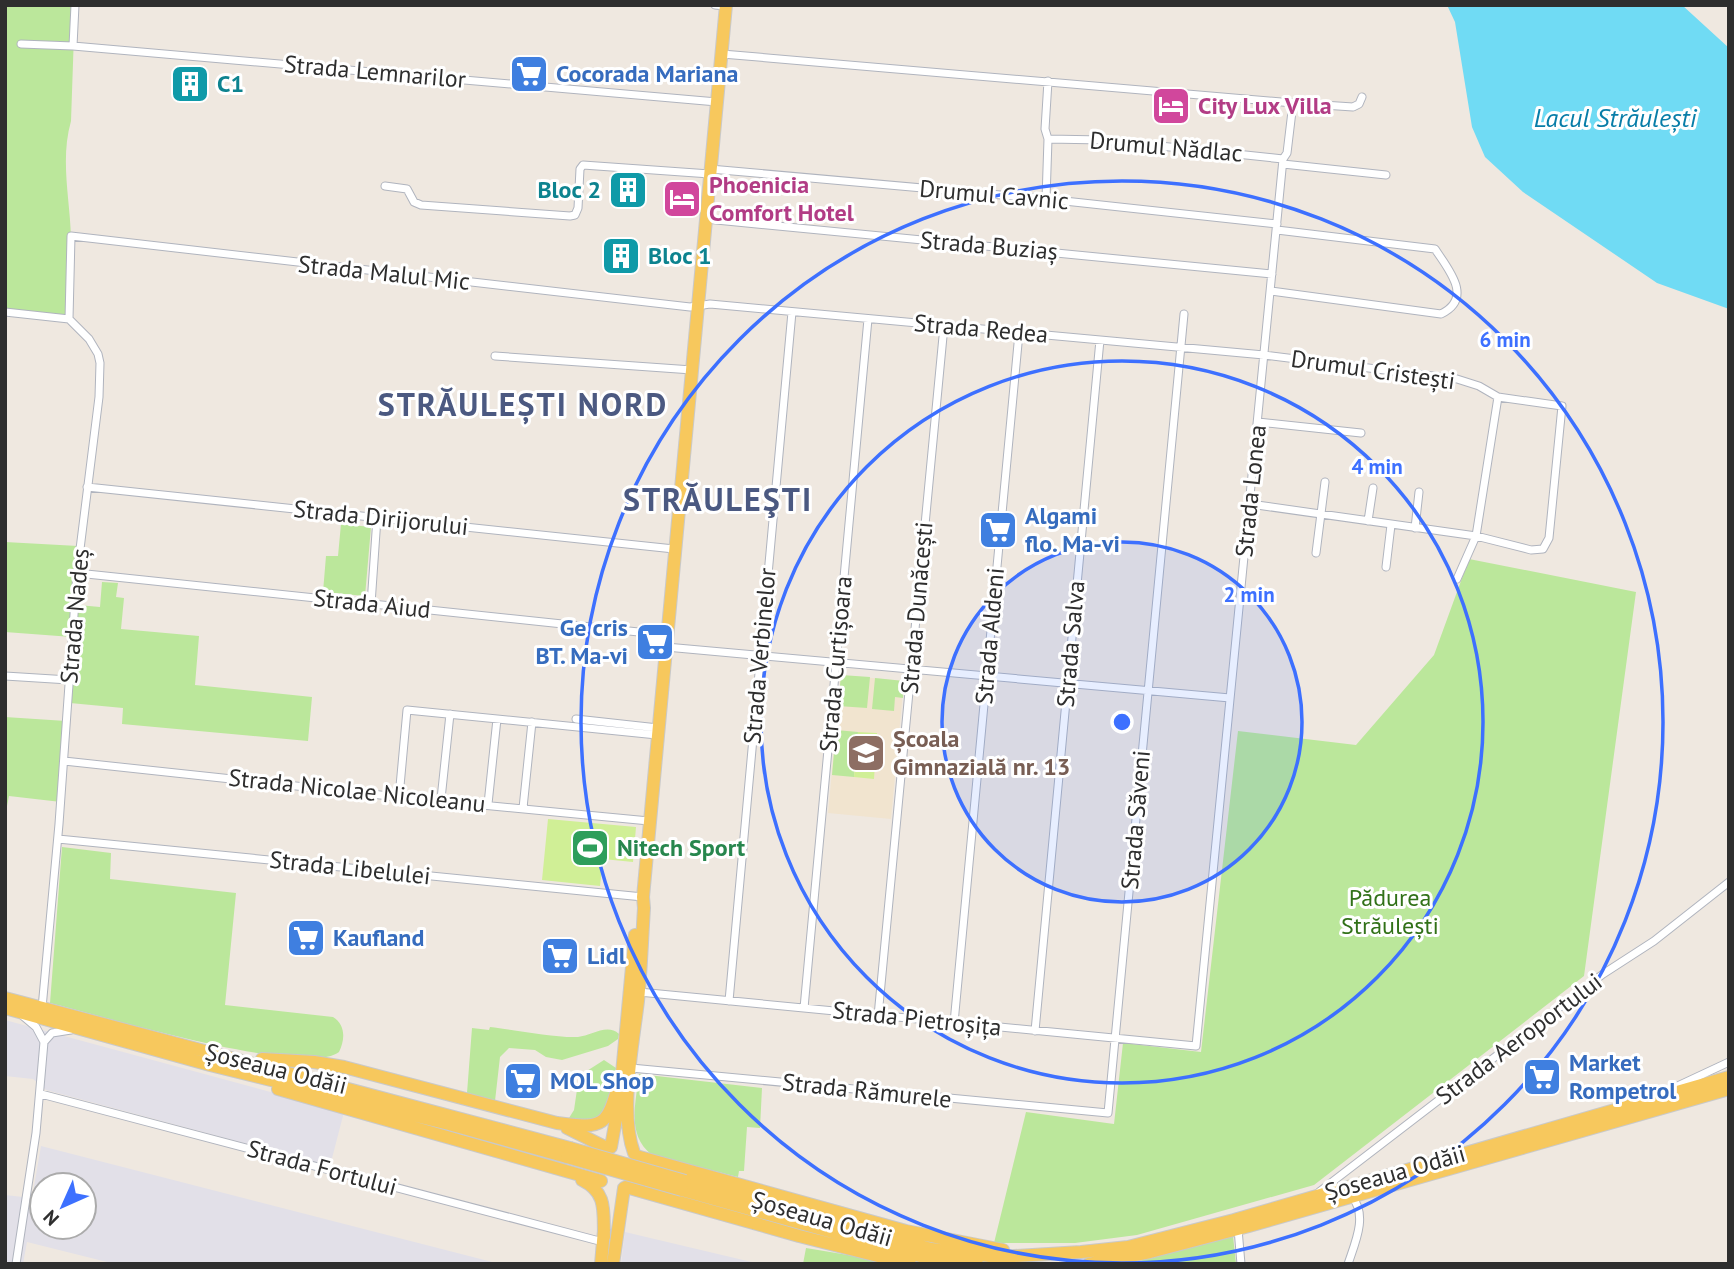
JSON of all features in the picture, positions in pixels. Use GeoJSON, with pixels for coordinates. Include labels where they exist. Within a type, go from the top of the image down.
{"type":"FeatureCollection","features":[{"type":"Feature","properties":{"kind":"main road"},"geometry":{"type":"LineString","coordinates":[[608,1237],[607,1195],[596,1166],[599,1156],[609,1147],[626,1073],[639,992],[649,821],[726,6]]}},
{"type":"Feature","properties":{"kind":"main road"},"geometry":{"type":"LineString","coordinates":[[601,1264],[625,1188],[632,1184],[638,1174],[638,1161],[629,1137],[626,1073],[635,928],[638,907],[643,897]]}},
{"type":"Feature","properties":{"kind":"main road","name":"Șoseaua Odăii"},"geometry":{"type":"LineString","coordinates":[[5,998],[211,1059]]}},
{"type":"Feature","properties":{"kind":"main road","name":"Șoseaua Odăii"},"geometry":{"type":"LineString","coordinates":[[12,1010],[569,1152],[911,1254],[977,1264]]}},
{"type":"Feature","properties":{"kind":"main road"},"geometry":{"type":"LineString","coordinates":[[211,1059],[344,1067],[557,1123],[587,1127],[601,1124],[611,1110],[626,1073]]}},
{"type":"Feature","properties":{"kind":"main road"},"geometry":{"type":"LineString","coordinates":[[211,1059],[329,1105],[550,1167],[612,1188],[649,1194],[910,1264]]}},
{"type":"Feature","properties":{"kind":"main road","name":"Șoseaua Odăii"},"geometry":{"type":"LineString","coordinates":[[684,1185],[931,1249],[998,1257],[1128,1247],[1644,1102],[1724,1085]]}},
{"type":"Feature","properties":{"kind":"main road","name":"Șoseaua Odăii"},"geometry":{"type":"LineString","coordinates":[[1089,1264],[1150,1252],[1352,1197],[1724,1085]]}},
{"type":"Feature","properties":{"kind":"main road"},"geometry":{"type":"LineString","coordinates":[[557,1123],[609,1147],[623,1147],[635,1154],[906,1231],[986,1248],[1042,1254]]}},
{"type":"Feature","properties":{"kind":"main road"},"geometry":{"type":"LineString","coordinates":[[550,1167],[585,1181],[599,1192],[613,1264]]}},
{"type":"Feature","properties":{"kind":"main road"},"geometry":{"type":"LineString","coordinates":[[608,1237],[627,1202],[633,1197],[649,1194]]}},
{"type":"Feature","properties":{"kind":"street"},"geometry":{"type":"LineString","coordinates":[[73,46],[75,5]]}},
{"type":"Feature","properties":{"kind":"street"},"geometry":{"type":"LineString","coordinates":[[715,5],[726,6]]}},
{"type":"Feature","properties":{"kind":"street","name":"Strada Lemnarilor"},"geometry":{"type":"LineString","coordinates":[[21,44],[73,46],[717,102]]}},
{"type":"Feature","properties":{"kind":"street"},"geometry":{"type":"LineString","coordinates":[[722,54],[1293,103],[1353,107],[1359,104],[1362,97]]}},
{"type":"Feature","properties":{"kind":"street"},"geometry":{"type":"LineString","coordinates":[[1046,199],[1048,139],[1045,129],[1048,81]]}},
{"type":"Feature","properties":{"kind":"street","name":"Strada Lonea"},"geometry":{"type":"LineString","coordinates":[[1196,1046],[1283,161],[1287,153],[1293,103]]}},
{"type":"Feature","properties":{"kind":"street","name":"Drumul Nădlac"},"geometry":{"type":"LineString","coordinates":[[1048,139],[1103,140],[1386,175]]}},
{"type":"Feature","properties":{"kind":"street","name":"Drumul Cavnic"},"geometry":{"type":"LineString","coordinates":[[385,186],[407,189],[414,202],[421,205],[570,216],[575,215],[578,208],[580,169],[583,165],[710,172],[1046,199],[1435,249],[1456,282],[1457,290],[1455,302],[1441,313],[1271,291]]}},
{"type":"Feature","properties":{"kind":"street","name":"Strada Buziaș"},"geometry":{"type":"LineString","coordinates":[[706,219],[1272,274]]}},
{"type":"Feature","properties":{"kind":"street","name":"Strada Malul Mic"},"geometry":{"type":"LineString","coordinates":[[69,319],[71,236],[690,307],[698,305]]}},
{"type":"Feature","properties":{"kind":"street","name":"Strada Redea"},"geometry":{"type":"LineString","coordinates":[[698,305],[1264,355]]}},
{"type":"Feature","properties":{"kind":"street"},"geometry":{"type":"LineString","coordinates":[[5,312],[69,319]]}},
{"type":"Feature","properties":{"kind":"street","name":"Strada Verbinelor"},"geometry":{"type":"LineString","coordinates":[[729,1001],[792,312]]}},
{"type":"Feature","properties":{"kind":"street","name":"Strada Săveni"},"geometry":{"type":"LineString","coordinates":[[1104,1114],[1109,1111],[1184,314]]}},
{"type":"Feature","properties":{"kind":"street","name":"Strada Nadeș"},"geometry":{"type":"LineString","coordinates":[[42,1008],[58,839],[77,573],[99,397],[98,354],[89,338],[69,319]]}},
{"type":"Feature","properties":{"kind":"street","name":"Strada Curtișoara"},"geometry":{"type":"LineString","coordinates":[[804,1008],[868,319]]}},
{"type":"Feature","properties":{"kind":"street","name":"Strada Dunăcești"},"geometry":{"type":"LineString","coordinates":[[878,1016],[944,326]]}},
{"type":"Feature","properties":{"kind":"street","name":"Strada Aldeni"},"geometry":{"type":"LineString","coordinates":[[954,1023],[1019,333]]}},
{"type":"Feature","properties":{"kind":"street","name":"Strada Salva"},"geometry":{"type":"LineString","coordinates":[[1035,1031],[1100,340]]}},
{"type":"Feature","properties":{"kind":"street","name":"Drumul Cristești"},"geometry":{"type":"LineString","coordinates":[[1264,355],[1457,379],[1479,386],[1498,397],[1562,406],[1549,538],[1546,545],[1543,549],[1531,550],[1476,536]]}},
{"type":"Feature","properties":{"kind":"street"},"geometry":{"type":"LineString","coordinates":[[495,356],[692,370]]}},
{"type":"Feature","properties":{"kind":"street"},"geometry":{"type":"LineString","coordinates":[[1457,579],[1476,536],[1498,397]]}},
{"type":"Feature","properties":{"kind":"street"},"geometry":{"type":"LineString","coordinates":[[1258,422],[1361,433]]}},
{"type":"Feature","properties":{"kind":"street"},"geometry":{"type":"LineString","coordinates":[[1316,553],[1325,482]]}},
{"type":"Feature","properties":{"kind":"street","name":"Strada Dirijorului"},"geometry":{"type":"LineString","coordinates":[[87,487],[674,549]]}},
{"type":"Feature","properties":{"kind":"street"},"geometry":{"type":"LineString","coordinates":[[1368,521],[1373,488]]}},
{"type":"Feature","properties":{"kind":"street"},"geometry":{"type":"LineString","coordinates":[[1415,528],[1419,492]]}},
{"type":"Feature","properties":{"kind":"street"},"geometry":{"type":"LineString","coordinates":[[1250,504],[1476,536]]}},
{"type":"Feature","properties":{"kind":"street"},"geometry":{"type":"LineString","coordinates":[[371,604],[377,518]]}},
{"type":"Feature","properties":{"kind":"street"},"geometry":{"type":"LineString","coordinates":[[1385,567],[1391,525]]}},
{"type":"Feature","properties":{"kind":"street","name":"Strada Aiud"},"geometry":{"type":"LineString","coordinates":[[77,573],[371,604],[666,641],[760,656],[1230,698]]}},
{"type":"Feature","properties":{"kind":"street"},"geometry":{"type":"LineString","coordinates":[[5,676],[69,680]]}},
{"type":"Feature","properties":{"kind":"street"},"geometry":{"type":"LineString","coordinates":[[399,797],[407,710],[658,732]]}},
{"type":"Feature","properties":{"kind":"street"},"geometry":{"type":"LineString","coordinates":[[441,799],[450,714]]}},
{"type":"Feature","properties":{"kind":"street"},"geometry":{"type":"LineString","coordinates":[[488,804],[498,719]]}},
{"type":"Feature","properties":{"kind":"street"},"geometry":{"type":"LineString","coordinates":[[576,719],[658,732]]}},
{"type":"Feature","properties":{"kind":"street"},"geometry":{"type":"LineString","coordinates":[[523,808],[532,722]]}},
{"type":"Feature","properties":{"kind":"street","name":"Strada Nicolae Nicoleanu"},"geometry":{"type":"LineString","coordinates":[[64,761],[649,821]]}},
{"type":"Feature","properties":{"kind":"street","name":"Strada Libelulei"},"geometry":{"type":"LineString","coordinates":[[58,839],[643,897]]}},
{"type":"Feature","properties":{"kind":"street","name":"Strada Aeroportului"},"geometry":{"type":"LineString","coordinates":[[1310,1198],[1603,974],[1654,941],[1729,883]]}},
{"type":"Feature","properties":{"kind":"street","name":"Strada Pietroșița"},"geometry":{"type":"LineString","coordinates":[[639,992],[1196,1046]]}},
{"type":"Feature","properties":{"kind":"street"},"geometry":{"type":"LineString","coordinates":[[12,1010],[36,1027],[44,1042],[41,1094],[16,1264]]}},
{"type":"Feature","properties":{"kind":"street"},"geometry":{"type":"LineString","coordinates":[[44,1042],[52,1033],[84,1030]]}},
{"type":"Feature","properties":{"kind":"street","name":"Șoseaua Odăii"},"geometry":{"type":"LineString","coordinates":[[1644,1102],[1729,1062]]}},
{"type":"Feature","properties":{"kind":"street","name":"Strada Rămurele"},"geometry":{"type":"LineString","coordinates":[[626,1073],[1104,1114]]}},
{"type":"Feature","properties":{"kind":"street","name":"Strada Fortului"},"geometry":{"type":"LineString","coordinates":[[41,1094],[608,1237]]}},
{"type":"Feature","properties":{"kind":"street"},"geometry":{"type":"LineString","coordinates":[[1348,1264],[1360,1219],[1360,1210],[1352,1197]]}},
{"type":"Feature","properties":{"kind":"street"},"geometry":{"type":"LineString","coordinates":[[1238,1228],[1241,1264]]}},
{"type":"Feature","properties":{"kind":"shaded area","name":"Școala Gimnazială nr. 13"},"geometry":{"type":"Polygon","coordinates":[[[841,675],[904,681],[891,819],[828,813],[841,675]]]}},
{"type":"Feature","properties":{"kind":"shaded area"},"geometry":{"type":"Polygon","coordinates":[[[5,1020],[344,1112],[330,1166],[46,1090],[33,1079],[5,1076],[5,1020]]]}},
{"type":"Feature","properties":{"kind":"shaded area"},"geometry":{"type":"Polygon","coordinates":[[[41,1146],[500,1264],[115,1264],[27,1242],[23,1264],[5,1264],[5,1195],[28,1198],[28,1241],[98,1241],[98,1171],[37,1171],[41,1146]]]}},
{"type":"Feature","properties":{"kind":"shaded area"},"geometry":{"type":"Polygon","coordinates":[[[625,1232],[760,1264],[621,1264],[625,1232]]]}},
{"type":"Feature","properties":{"kind":"green space"},"geometry":{"type":"Polygon","coordinates":[[[5,5],[75,5],[71,121],[66,150],[71,238],[69,319],[5,312],[5,5]]]}},
{"type":"Feature","properties":{"kind":"green space"},"geometry":{"type":"Polygon","coordinates":[[[341,524],[371,527],[365,596],[323,592],[326,556],[338,556],[341,524]]]}},
{"type":"Feature","properties":{"kind":"green space"},"geometry":{"type":"Polygon","coordinates":[[[5,542],[78,546],[72,637],[5,632],[5,542]]]}},
{"type":"Feature","properties":{"kind":"green space","name":"Pădurea Străulești"},"geometry":{"type":"Polygon","coordinates":[[[1469,559],[1636,592],[1584,976],[1314,1185],[1137,1235],[1075,1243],[994,1243],[1026,1112],[1114,1124],[1123,1043],[1201,1052],[1238,731],[1356,745],[1434,655],[1469,559]]]}},
{"type":"Feature","properties":{"kind":"green space"},"geometry":{"type":"Polygon","coordinates":[[[102,582],[118,583],[116,597],[124,598],[121,629],[199,636],[195,685],[312,697],[308,741],[122,724],[123,708],[70,703],[78,605],[100,607],[102,582]]]}},
{"type":"Feature","properties":{"kind":"green space"},"geometry":{"type":"Polygon","coordinates":[[[841,675],[870,677],[867,708],[838,706],[841,675]]]}},
{"type":"Feature","properties":{"kind":"green space"},"geometry":{"type":"Polygon","coordinates":[[[875,678],[904,681],[903,698],[895,697],[894,711],[872,709],[875,678]]]}},
{"type":"Feature","properties":{"kind":"green space"},"geometry":{"type":"Polygon","coordinates":[[[5,717],[66,721],[61,802],[9,796],[5,816],[5,717]]]}},
{"type":"Feature","properties":{"kind":"green space"},"geometry":{"type":"Polygon","coordinates":[[[836,730],[858,732],[854,777],[832,775],[836,730]]]}},
{"type":"Feature","properties":{"kind":"green space"},"geometry":{"type":"Polygon","coordinates":[[[858,732],[877,733],[874,779],[854,777],[858,732]]]}},
{"type":"Feature","properties":{"kind":"green space","name":"Nitech Sport"},"geometry":{"type":"Polygon","coordinates":[[[548,819],[636,827],[633,862],[603,859],[600,886],[542,880],[548,819]]]}},
{"type":"Feature","properties":{"kind":"green space"},"geometry":{"type":"Polygon","coordinates":[[[62,847],[111,853],[110,879],[236,893],[225,1005],[333,1017],[340,1024],[343,1033],[339,1052],[319,1058],[246,1051],[154,1031],[50,1003],[62,847]]]}},
{"type":"Feature","properties":{"kind":"green space"},"geometry":{"type":"Polygon","coordinates":[[[490,1027],[569,1037],[604,1030],[619,1034],[618,1039],[608,1046],[562,1060],[546,1057],[535,1050],[509,1048],[500,1057],[495,1101],[467,1093],[472,1028],[489,1030],[490,1027]]]}},
{"type":"Feature","properties":{"kind":"green space"},"geometry":{"type":"Polygon","coordinates":[[[604,1060],[616,1068],[607,1107],[598,1118],[589,1121],[569,1118],[574,1110],[579,1076],[604,1060]]]}},
{"type":"Feature","properties":{"kind":"green space"},"geometry":{"type":"Polygon","coordinates":[[[639,1074],[762,1088],[760,1128],[747,1127],[744,1171],[739,1171],[738,1177],[652,1155],[644,1147],[636,1128],[635,1107],[639,1074]]]}},
{"type":"Feature","properties":{"kind":"green space"},"geometry":{"type":"Polygon","coordinates":[[[1233,1236],[1236,1264],[1126,1264],[1233,1236]]]}},
{"type":"Feature","properties":{"kind":"green space"},"geometry":{"type":"Polygon","coordinates":[[[806,1248],[902,1264],[803,1264],[806,1248]]]}},
{"type":"Feature","properties":{"kind":"water","name":"Lacul Străulești"},"geometry":{"type":"Polygon","coordinates":[[[1447,5],[1682,5],[1729,48],[1729,309],[1657,283],[1523,192],[1485,157],[1472,127],[1455,22],[1447,5]]]}},
{"type":"Feature","properties":{"kind":"place","name":"Cocorada Mariana"},"geometry":{"type":"Point","coordinates":[529,74]}},
{"type":"Feature","properties":{"kind":"place","name":"C1"},"geometry":{"type":"Point","coordinates":[190,84]}},
{"type":"Feature","properties":{"kind":"place","name":"City Lux Villa"},"geometry":{"type":"Point","coordinates":[1171,106]}},
{"type":"Feature","properties":{"kind":"place","name":"Bloc 2"},"geometry":{"type":"Point","coordinates":[628,190]}},
{"type":"Feature","properties":{"kind":"place","name":"Phoenicia Comfort Hotel"},"geometry":{"type":"Point","coordinates":[682,199]}},
{"type":"Feature","properties":{"kind":"place","name":"Bloc 1"},"geometry":{"type":"Point","coordinates":[621,256]}},
{"type":"Feature","properties":{"kind":"place","name":"Algami flo. Ma-vi"},"geometry":{"type":"Point","coordinates":[998,530]}},
{"type":"Feature","properties":{"kind":"place","name":"Ge cris BT. Ma-vi"},"geometry":{"type":"Point","coordinates":[655,642]}},
{"type":"Feature","properties":{"kind":"place","name":"Școala Gimnazială nr. 13"},"geometry":{"type":"Point","coordinates":[866,753]}},
{"type":"Feature","properties":{"kind":"place","name":"Nitech Sport"},"geometry":{"type":"Point","coordinates":[590,848]}},
{"type":"Feature","properties":{"kind":"place","name":"Kaufland"},"geometry":{"type":"Point","coordinates":[306,938]}},
{"type":"Feature","properties":{"kind":"place","name":"Lidl"},"geometry":{"type":"Point","coordinates":[560,956]}},
{"type":"Feature","properties":{"kind":"place","name":"Market Rompetrol"},"geometry":{"type":"Point","coordinates":[1542,1077]}},
{"type":"Feature","properties":{"kind":"place","name":"MOL Shop"},"geometry":{"type":"Point","coordinates":[523,1081]}},
{"type":"Feature","properties":{"kind":"district","name":"STRĂULEȘTI NORD"},"geometry":{"type":"Point","coordinates":[523,405]}},
{"type":"Feature","properties":{"kind":"district","name":"STRĂULEŞTI"},"geometry":{"type":"Point","coordinates":[718,500]}}]}
